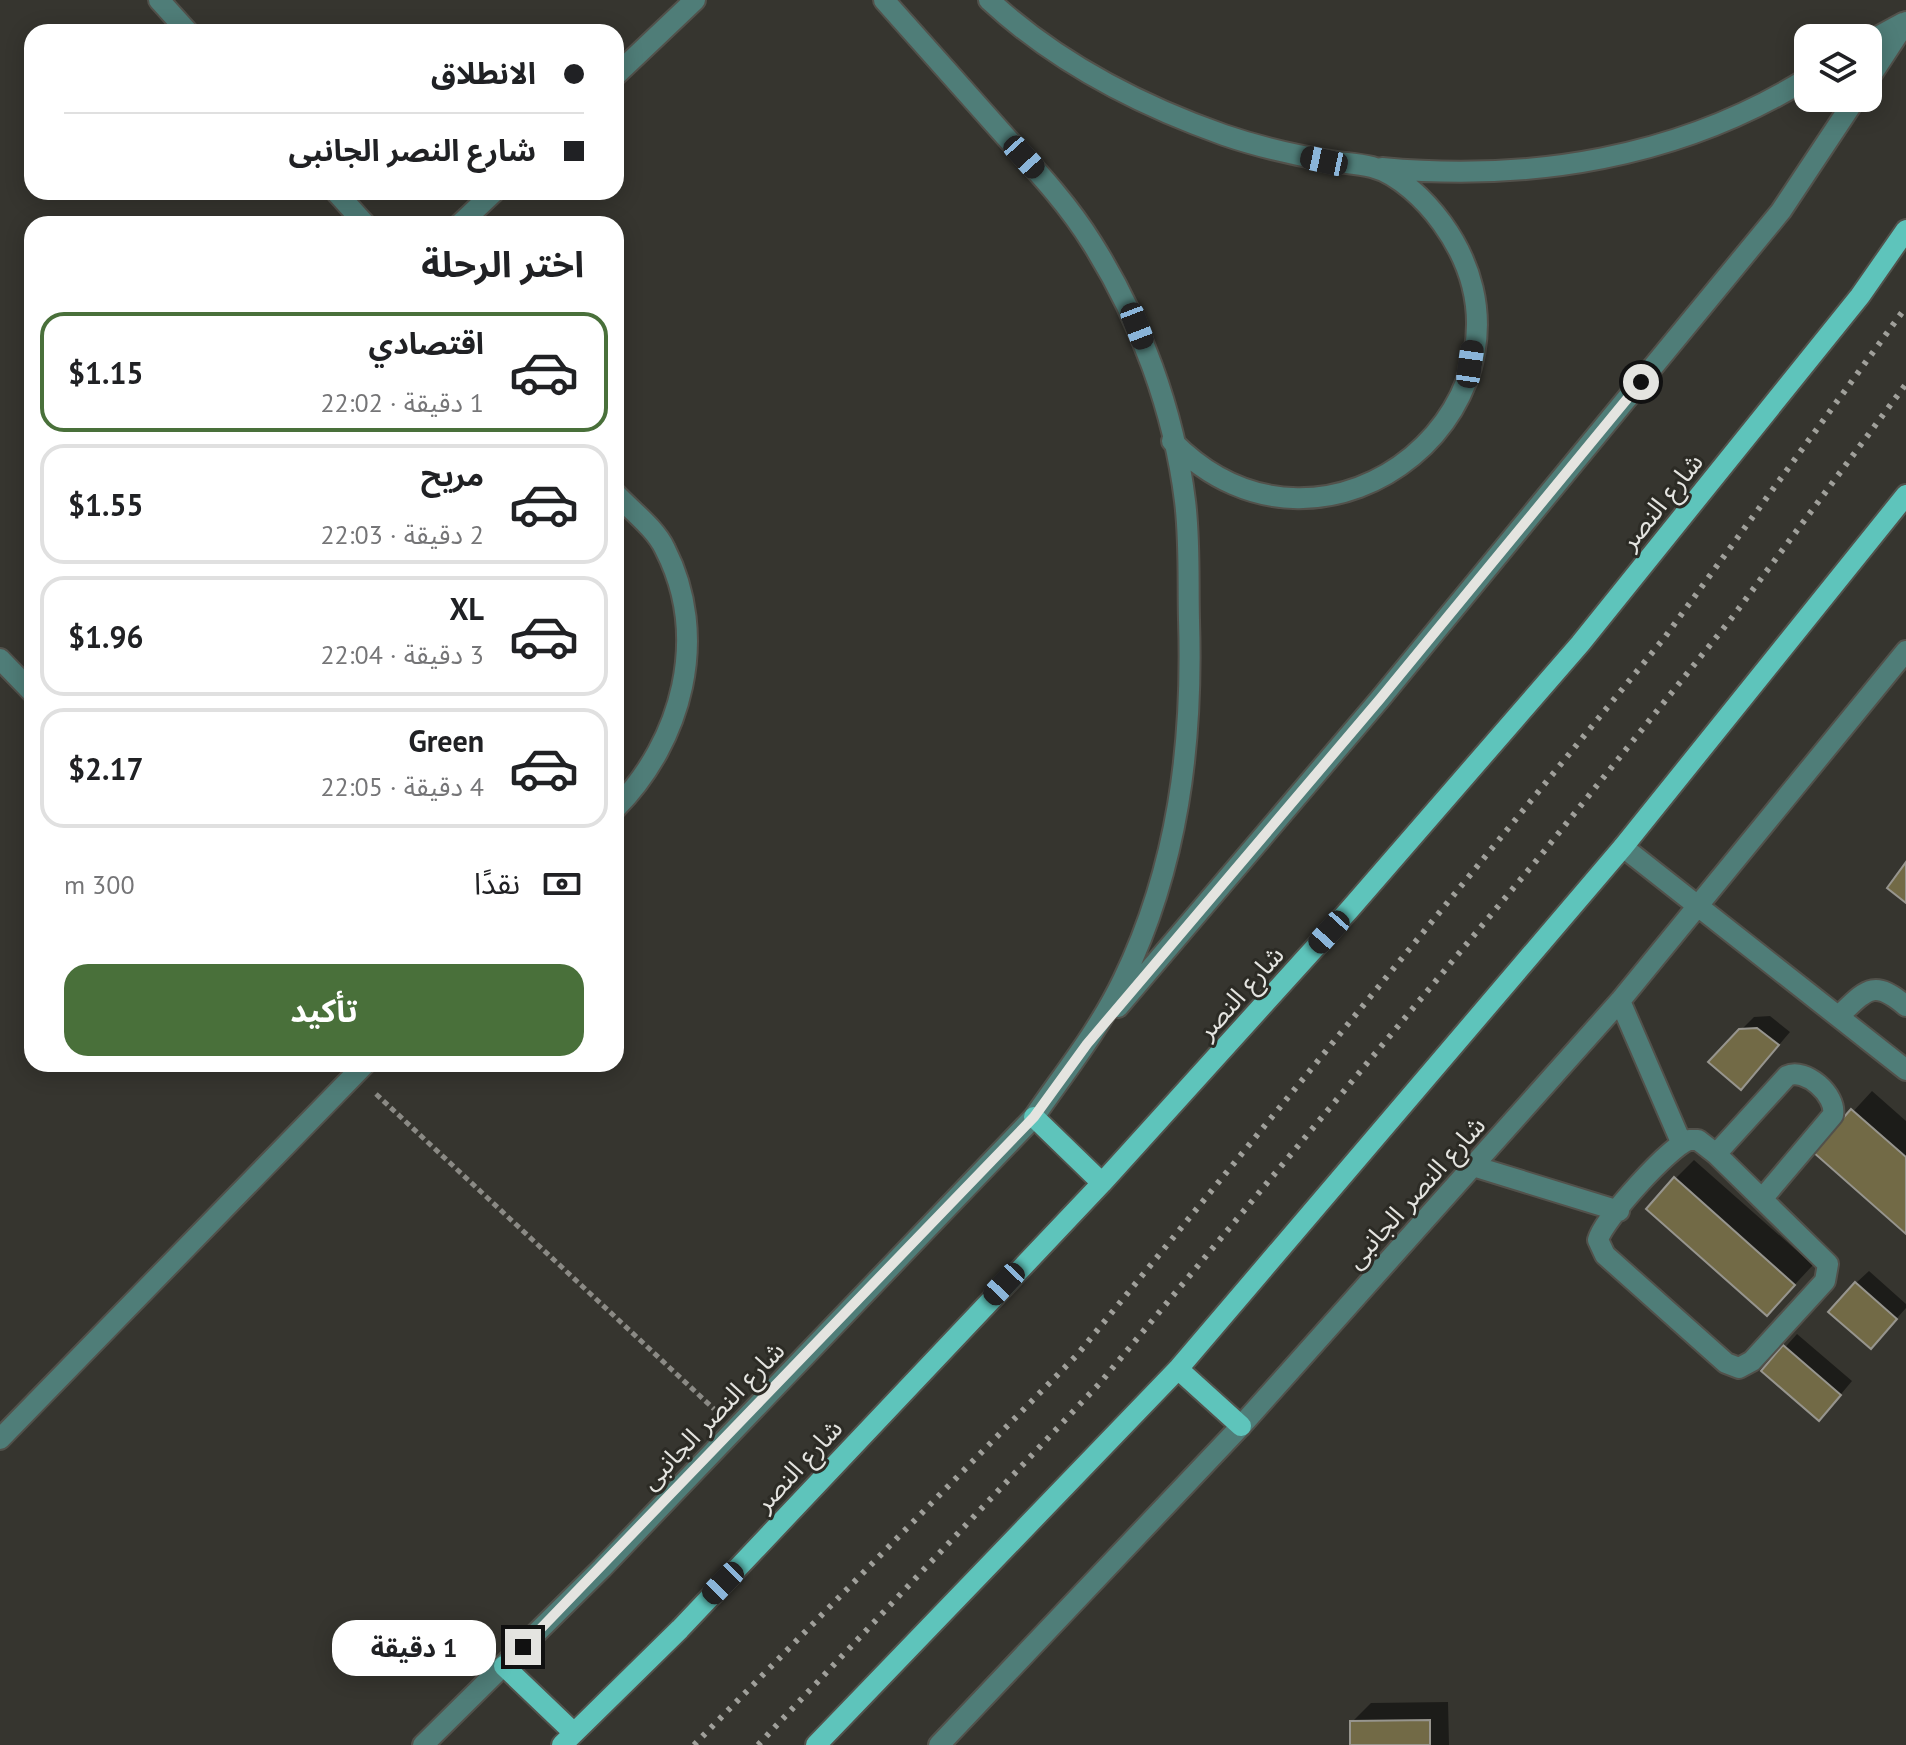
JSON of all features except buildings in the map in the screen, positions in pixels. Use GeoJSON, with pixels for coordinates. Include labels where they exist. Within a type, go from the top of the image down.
{"type":"FeatureCollection","features":[{"type":"Feature","properties":{"kind":"main road","name":"شارع النصر"},"geometry":{"type":"LineString","coordinates":[[568,1739],[680,1629],[1102,1183],[1350,909],[1580,644],[1860,296],[1906,230]]}},
{"type":"Feature","properties":{"kind":"main road"},"geometry":{"type":"LineString","coordinates":[[816,1745],[1178,1369],[1623,847],[1906,495]]}},
{"type":"Feature","properties":{"kind":"main road"},"geometry":{"type":"LineString","coordinates":[[1034,1117],[1102,1183]]}},
{"type":"Feature","properties":{"kind":"main road"},"geometry":{"type":"LineString","coordinates":[[1178,1369],[1241,1426]]}},
{"type":"Feature","properties":{"kind":"main road"},"geometry":{"type":"LineString","coordinates":[[504,1666],[568,1739]]}},
{"type":"Feature","properties":{"kind":"street"},"geometry":{"type":"LineString","coordinates":[[159,0],[181,24]]}},
{"type":"Feature","properties":{"kind":"street"},"geometry":{"type":"LineString","coordinates":[[624,67],[695,0]]}},
{"type":"Feature","properties":{"kind":"street"},"geometry":{"type":"LineString","coordinates":[[884,0],[1064,202],[1091,242],[1137,326],[1158,382],[1185,498],[1190,558],[1192,674],[1183,788],[1156,900],[1123,980],[1087,1044]]}},
{"type":"Feature","properties":{"kind":"street"},"geometry":{"type":"LineString","coordinates":[[989,0],[1083,69],[1182,120],[1276,150],[1373,167],[1487,173],[1600,160],[1709,127],[1794,85]]}},
{"type":"Feature","properties":{"kind":"street"},"geometry":{"type":"LineString","coordinates":[[1882,34],[1906,21]]}},
{"type":"Feature","properties":{"kind":"street"},"geometry":{"type":"LineString","coordinates":[[1882,58],[1906,21]]}},
{"type":"Feature","properties":{"kind":"street"},"geometry":{"type":"LineString","coordinates":[[1087,1044],[1380,699],[1781,211],[1847,112]]}},
{"type":"Feature","properties":{"kind":"street"},"geometry":{"type":"LineString","coordinates":[[1172,441],[1212,475],[1239,488],[1282,497],[1327,497],[1383,479],[1408,462],[1448,418],[1462,393],[1470,364],[1474,320],[1468,276],[1457,249],[1422,201],[1399,182],[1373,167]]}},
{"type":"Feature","properties":{"kind":"street"},"geometry":{"type":"LineString","coordinates":[[343,200],[358,216]]}},
{"type":"Feature","properties":{"kind":"street"},"geometry":{"type":"LineString","coordinates":[[468,216],[486,200]]}},
{"type":"Feature","properties":{"kind":"street"},"geometry":{"type":"LineString","coordinates":[[624,503],[665,547],[684,606],[686,668],[672,728],[641,782],[624,800]]}},
{"type":"Feature","properties":{"kind":"street","name":"شارع النصر الجانبى"},"geometry":{"type":"LineString","coordinates":[[939,1745],[1241,1426],[1620,1001],[1906,651]]}},
{"type":"Feature","properties":{"kind":"street"},"geometry":{"type":"LineString","coordinates":[[0,659],[24,684]]}},
{"type":"Feature","properties":{"kind":"street"},"geometry":{"type":"LineString","coordinates":[[1623,847],[1906,1070]]}},
{"type":"Feature","properties":{"kind":"street"},"geometry":{"type":"LineString","coordinates":[[1840,1015],[1863,993],[1875,989],[1890,992],[1906,1006]]}},
{"type":"Feature","properties":{"kind":"street"},"geometry":{"type":"LineString","coordinates":[[1620,1001],[1681,1142]]}},
{"type":"Feature","properties":{"kind":"street","name":"شارع النصر الجانبى"},"geometry":{"type":"LineString","coordinates":[[423,1745],[735,1429],[1034,1117],[1087,1044]]}},
{"type":"Feature","properties":{"kind":"street"},"geometry":{"type":"LineString","coordinates":[[0,1439],[357,1072]]}},
{"type":"Feature","properties":{"kind":"street"},"geometry":{"type":"LineString","coordinates":[[1716,1154],[1787,1076],[1796,1072],[1807,1076],[1832,1100],[1833,1115],[1762,1199]]}},
{"type":"Feature","properties":{"kind":"street"},"geometry":{"type":"LineString","coordinates":[[1698,1140],[1716,1154],[1825,1260],[1829,1270],[1825,1281],[1752,1361],[1739,1368],[1726,1363],[1605,1255],[1598,1240],[1600,1232],[1681,1142],[1698,1140]]}},
{"type":"Feature","properties":{"kind":"street"},"geometry":{"type":"LineString","coordinates":[[1473,1166],[1619,1211]]}},
{"type":"Feature","properties":{"kind":"path"},"geometry":{"type":"LineString","coordinates":[[363,1072],[735,1429]]}},
{"type":"Feature","properties":{"kind":"railway"},"geometry":{"type":"LineString","coordinates":[[694,1745],[1077,1355],[1665,637],[1906,307]]}},
{"type":"Feature","properties":{"kind":"railway"},"geometry":{"type":"LineString","coordinates":[[758,1745],[1100,1383],[1541,855],[1731,619],[1906,384]]}},
{"type":"Feature","properties":{"kind":"route"},"geometry":{"type":"LineString","coordinates":[[523,1647],[1034,1117],[1087,1044],[1380,699],[1641,382]]}}]}
